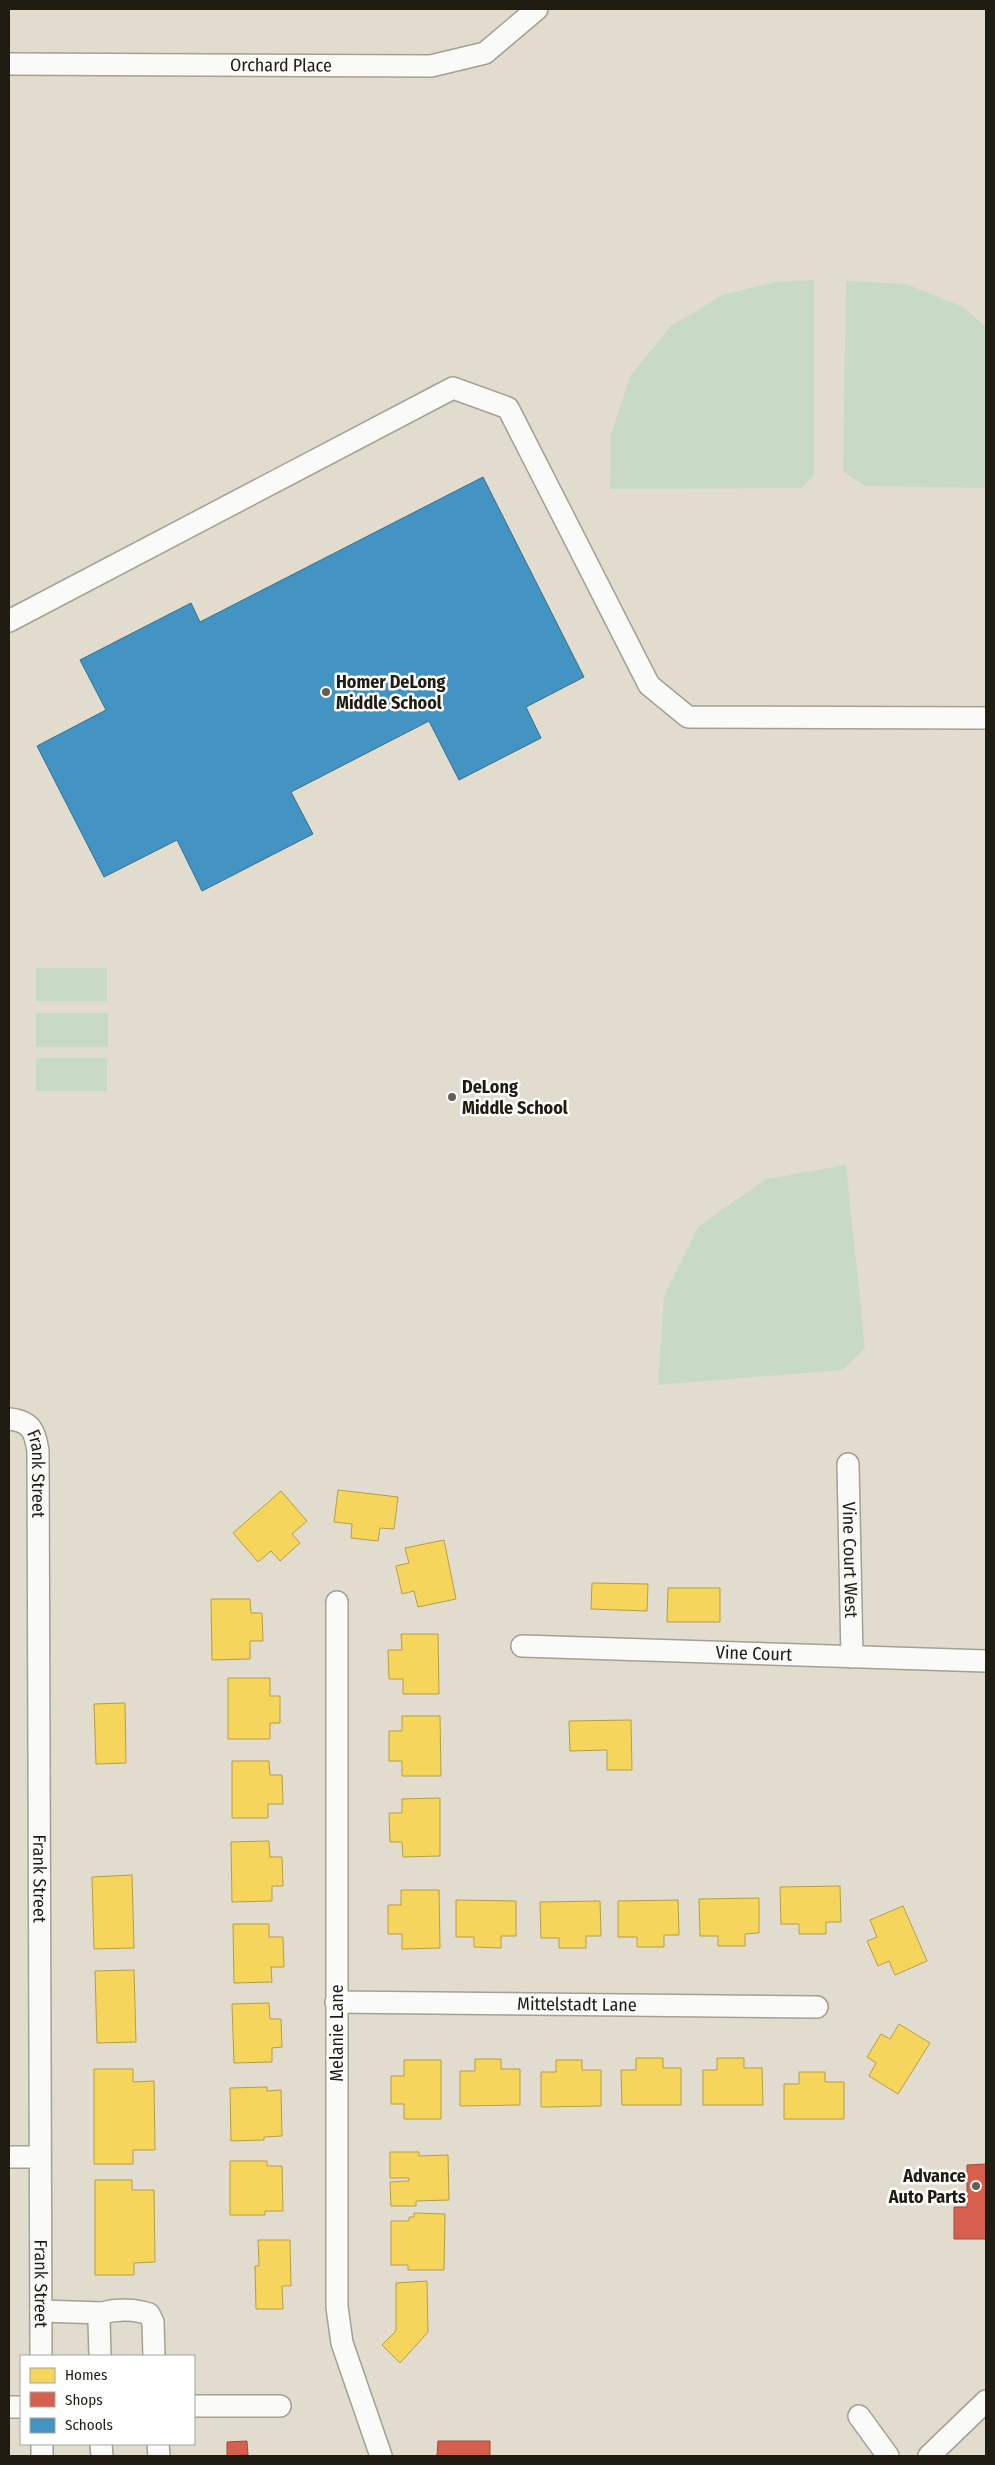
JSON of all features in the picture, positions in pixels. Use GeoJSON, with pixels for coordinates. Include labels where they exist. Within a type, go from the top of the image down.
{"type":"FeatureCollection","features":[{"type":"Feature","properties":{"kind":"street","name":"Orchard Place"},"geometry":{"type":"LineString","coordinates":[[9,64],[431,66],[485,53],[537,9]]}},
{"type":"Feature","properties":{"kind":"street"},"geometry":{"type":"LineString","coordinates":[[9,621],[453,388],[508,408],[649,686],[688,717],[986,718]]}},
{"type":"Feature","properties":{"kind":"street","name":"Frank Street"},"geometry":{"type":"LineString","coordinates":[[9,1419],[29,1425],[36,1435],[38,1451],[41,2355]]}},
{"type":"Feature","properties":{"kind":"street","name":"Vine Court West"},"geometry":{"type":"LineString","coordinates":[[848,1464],[852,1657]]}},
{"type":"Feature","properties":{"kind":"street","name":"Melanie Lane"},"geometry":{"type":"LineString","coordinates":[[337,1602],[337,2308],[342,2343],[381,2456]]}},
{"type":"Feature","properties":{"kind":"street","name":"Vine Court"},"geometry":{"type":"LineString","coordinates":[[522,1646],[986,1662]]}},
{"type":"Feature","properties":{"kind":"street","name":"Mittelstadt Lane"},"geometry":{"type":"LineString","coordinates":[[336,2002],[817,2007]]}},
{"type":"Feature","properties":{"kind":"street"},"geometry":{"type":"LineString","coordinates":[[9,2157],[40,2157]]}},
{"type":"Feature","properties":{"kind":"street"},"geometry":{"type":"LineString","coordinates":[[41,2311],[102,2313],[111,2311],[139,2311],[149,2314],[153,2322],[154,2355]]}},
{"type":"Feature","properties":{"kind":"street"},"geometry":{"type":"LineString","coordinates":[[100,2355],[99,2321],[102,2313]]}},
{"type":"Feature","properties":{"kind":"street"},"geometry":{"type":"LineString","coordinates":[[929,2456],[986,2401]]}},
{"type":"Feature","properties":{"kind":"street"},"geometry":{"type":"LineString","coordinates":[[195,2406],[280,2406]]}},
{"type":"Feature","properties":{"kind":"street"},"geometry":{"type":"LineString","coordinates":[[859,2416],[888,2456]]}},
{"type":"Feature","properties":{"kind":"green space"},"geometry":{"type":"Polygon","coordinates":[[[814,280],[814,475],[801,488],[610,489],[611,435],[630,376],[671,326],[723,295],[776,282],[814,280]]]}},
{"type":"Feature","properties":{"kind":"green space"},"geometry":{"type":"Polygon","coordinates":[[[846,281],[906,284],[963,307],[986,327],[986,488],[865,486],[843,471],[846,281]]]}},
{"type":"Feature","properties":{"kind":"green space"},"geometry":{"type":"Polygon","coordinates":[[[36,968],[107,968],[107,1001],[36,1001],[36,968]]]}},
{"type":"Feature","properties":{"kind":"green space"},"geometry":{"type":"Polygon","coordinates":[[[36,1013],[108,1013],[108,1047],[36,1047],[36,1013]]]}},
{"type":"Feature","properties":{"kind":"green space"},"geometry":{"type":"Polygon","coordinates":[[[36,1058],[107,1058],[107,1091],[36,1091],[36,1058]]]}},
{"type":"Feature","properties":{"kind":"green space"},"geometry":{"type":"Polygon","coordinates":[[[846,1165],[865,1348],[842,1370],[658,1385],[664,1296],[699,1226],[766,1179],[846,1165]]]}},
{"type":"Feature","properties":{"kind":"building: Homes"},"geometry":{"type":"Polygon","coordinates":[[[338,1490],[398,1497],[394,1529],[380,1528],[378,1541],[351,1538],[352,1524],[334,1522],[338,1490]]]}},
{"type":"Feature","properties":{"kind":"building: Homes"},"geometry":{"type":"Polygon","coordinates":[[[281,1491],[307,1521],[292,1534],[300,1543],[280,1561],[271,1551],[258,1562],[233,1533],[281,1491]]]}},
{"type":"Feature","properties":{"kind":"building: Homes"},"geometry":{"type":"Polygon","coordinates":[[[444,1540],[456,1599],[418,1607],[414,1591],[402,1594],[396,1566],[409,1563],[405,1548],[444,1540]]]}},
{"type":"Feature","properties":{"kind":"building: Homes"},"geometry":{"type":"Polygon","coordinates":[[[592,1583],[648,1584],[647,1611],[591,1609],[592,1583]]]}},
{"type":"Feature","properties":{"kind":"building: Homes"},"geometry":{"type":"Polygon","coordinates":[[[668,1588],[720,1588],[720,1622],[667,1622],[668,1588]]]}},
{"type":"Feature","properties":{"kind":"building: Homes"},"geometry":{"type":"Polygon","coordinates":[[[211,1599],[250,1599],[251,1613],[262,1613],[263,1641],[250,1641],[250,1659],[212,1660],[211,1599]]]}},
{"type":"Feature","properties":{"kind":"building: Homes"},"geometry":{"type":"Polygon","coordinates":[[[401,1634],[438,1634],[439,1694],[403,1694],[403,1679],[389,1679],[388,1650],[402,1650],[401,1634]]]}},
{"type":"Feature","properties":{"kind":"building: Homes"},"geometry":{"type":"Polygon","coordinates":[[[228,1678],[270,1678],[270,1696],[280,1696],[280,1723],[270,1723],[270,1739],[228,1739],[228,1678]]]}},
{"type":"Feature","properties":{"kind":"building: Homes"},"geometry":{"type":"Polygon","coordinates":[[[125,1703],[126,1763],[96,1764],[94,1704],[125,1703]]]}},
{"type":"Feature","properties":{"kind":"building: Homes"},"geometry":{"type":"Polygon","coordinates":[[[402,1716],[440,1716],[441,1776],[402,1776],[402,1761],[389,1761],[389,1731],[402,1731],[402,1716]]]}},
{"type":"Feature","properties":{"kind":"building: Homes"},"geometry":{"type":"Polygon","coordinates":[[[631,1720],[632,1770],[607,1770],[607,1750],[570,1751],[569,1721],[631,1720]]]}},
{"type":"Feature","properties":{"kind":"building: Homes"},"geometry":{"type":"Polygon","coordinates":[[[232,1761],[269,1761],[270,1775],[282,1775],[283,1804],[268,1804],[268,1818],[232,1818],[232,1761]]]}},
{"type":"Feature","properties":{"kind":"building: Homes"},"geometry":{"type":"Polygon","coordinates":[[[440,1798],[440,1856],[403,1857],[402,1842],[390,1842],[389,1813],[402,1813],[402,1799],[440,1798]]]}},
{"type":"Feature","properties":{"kind":"building: Homes"},"geometry":{"type":"Polygon","coordinates":[[[269,1841],[270,1857],[282,1857],[283,1886],[272,1886],[272,1901],[232,1902],[231,1842],[269,1841]]]}},
{"type":"Feature","properties":{"kind":"building: Homes"},"geometry":{"type":"Polygon","coordinates":[[[132,1875],[134,1948],[94,1949],[92,1877],[132,1875]]]}},
{"type":"Feature","properties":{"kind":"building: Homes"},"geometry":{"type":"Polygon","coordinates":[[[840,1886],[841,1922],[826,1922],[826,1934],[799,1934],[799,1924],[781,1924],[780,1887],[840,1886]]]}},
{"type":"Feature","properties":{"kind":"building: Homes"},"geometry":{"type":"Polygon","coordinates":[[[401,1890],[439,1890],[440,1948],[402,1949],[402,1934],[388,1934],[388,1905],[401,1905],[401,1890]]]}},
{"type":"Feature","properties":{"kind":"building: Homes"},"geometry":{"type":"Polygon","coordinates":[[[759,1898],[759,1933],[745,1934],[745,1946],[718,1946],[718,1936],[700,1936],[699,1899],[759,1898]]]}},
{"type":"Feature","properties":{"kind":"building: Homes"},"geometry":{"type":"Polygon","coordinates":[[[456,1900],[516,1901],[516,1936],[501,1936],[501,1948],[474,1947],[474,1937],[456,1937],[456,1900]]]}},
{"type":"Feature","properties":{"kind":"building: Homes"},"geometry":{"type":"Polygon","coordinates":[[[678,1900],[679,1935],[664,1935],[664,1947],[637,1947],[637,1937],[618,1937],[618,1901],[678,1900]]]}},
{"type":"Feature","properties":{"kind":"building: Homes"},"geometry":{"type":"Polygon","coordinates":[[[600,1901],[601,1936],[586,1936],[586,1948],[559,1948],[559,1938],[541,1938],[540,1902],[600,1901]]]}},
{"type":"Feature","properties":{"kind":"building: Homes"},"geometry":{"type":"Polygon","coordinates":[[[903,1906],[927,1961],[895,1975],[889,1961],[878,1966],[867,1941],[877,1937],[870,1920],[903,1906]]]}},
{"type":"Feature","properties":{"kind":"building: Homes"},"geometry":{"type":"Polygon","coordinates":[[[233,1924],[269,1924],[269,1937],[283,1937],[284,1967],[271,1967],[272,1982],[234,1983],[233,1924]]]}},
{"type":"Feature","properties":{"kind":"building: Homes"},"geometry":{"type":"Polygon","coordinates":[[[134,1970],[136,2042],[97,2043],[95,1971],[134,1970]]]}},
{"type":"Feature","properties":{"kind":"building: Homes"},"geometry":{"type":"Polygon","coordinates":[[[269,2003],[270,2019],[281,2019],[282,2047],[272,2048],[272,2062],[234,2063],[232,2004],[269,2003]]]}},
{"type":"Feature","properties":{"kind":"building: Homes"},"geometry":{"type":"Polygon","coordinates":[[[899,2024],[930,2043],[898,2094],[869,2076],[876,2063],[867,2057],[881,2034],[890,2039],[899,2024]]]}},
{"type":"Feature","properties":{"kind":"building: Homes"},"geometry":{"type":"Polygon","coordinates":[[[636,2058],[663,2058],[663,2068],[681,2068],[681,2105],[622,2105],[621,2070],[636,2070],[636,2058]]]}},
{"type":"Feature","properties":{"kind":"building: Homes"},"geometry":{"type":"Polygon","coordinates":[[[717,2058],[744,2058],[744,2068],[762,2068],[763,2105],[703,2105],[703,2070],[717,2070],[717,2058]]]}},
{"type":"Feature","properties":{"kind":"building: Homes"},"geometry":{"type":"Polygon","coordinates":[[[475,2059],[501,2059],[501,2069],[520,2069],[520,2105],[460,2106],[460,2071],[475,2071],[475,2059]]]}},
{"type":"Feature","properties":{"kind":"building: Homes"},"geometry":{"type":"Polygon","coordinates":[[[404,2060],[441,2060],[441,2119],[404,2119],[404,2104],[391,2104],[391,2076],[404,2076],[404,2060]]]}},
{"type":"Feature","properties":{"kind":"building: Homes"},"geometry":{"type":"Polygon","coordinates":[[[556,2060],[582,2060],[582,2070],[601,2070],[601,2106],[541,2107],[541,2072],[556,2072],[556,2060]]]}},
{"type":"Feature","properties":{"kind":"building: Homes"},"geometry":{"type":"Polygon","coordinates":[[[94,2069],[133,2069],[133,2082],[154,2081],[155,2150],[133,2150],[133,2164],[94,2164],[94,2069]]]}},
{"type":"Feature","properties":{"kind":"building: Homes"},"geometry":{"type":"Polygon","coordinates":[[[799,2072],[825,2072],[825,2082],[844,2082],[844,2119],[784,2119],[784,2084],[799,2084],[799,2072]]]}},
{"type":"Feature","properties":{"kind":"building: Homes"},"geometry":{"type":"Polygon","coordinates":[[[267,2087],[267,2091],[281,2090],[282,2136],[264,2137],[264,2140],[231,2141],[230,2088],[267,2087]]]}},
{"type":"Feature","properties":{"kind":"building: Homes"},"geometry":{"type":"Polygon","coordinates":[[[390,2152],[419,2152],[419,2156],[448,2155],[449,2200],[416,2201],[416,2206],[391,2206],[390,2182],[409,2181],[409,2178],[390,2178],[390,2152]]]}},
{"type":"Feature","properties":{"kind":"building: Homes"},"geometry":{"type":"Polygon","coordinates":[[[230,2161],[267,2161],[267,2166],[282,2166],[283,2211],[265,2211],[265,2215],[230,2215],[230,2161]]]}},
{"type":"Feature","properties":{"kind":"building: Homes"},"geometry":{"type":"Polygon","coordinates":[[[95,2180],[132,2180],[132,2190],[154,2190],[155,2262],[134,2263],[134,2275],[95,2275],[95,2180]]]}},
{"type":"Feature","properties":{"kind":"building: Homes"},"geometry":{"type":"Polygon","coordinates":[[[414,2213],[445,2214],[444,2270],[408,2270],[408,2265],[391,2265],[391,2221],[409,2221],[409,2217],[414,2217],[414,2213]]]}},
{"type":"Feature","properties":{"kind":"building: Homes"},"geometry":{"type":"Polygon","coordinates":[[[258,2240],[290,2240],[291,2286],[282,2286],[283,2309],[256,2309],[255,2266],[259,2266],[258,2240]]]}},
{"type":"Feature","properties":{"kind":"building: Homes"},"geometry":{"type":"Polygon","coordinates":[[[427,2281],[428,2332],[400,2363],[382,2345],[396,2331],[396,2283],[427,2281]]]}},
{"type":"Feature","properties":{"kind":"building: Shops","name":"Advance Auto Parts"},"geometry":{"type":"Polygon","coordinates":[[[986,2164],[986,2239],[954,2239],[954,2207],[967,2207],[967,2165],[986,2164]]]}},
{"type":"Feature","properties":{"kind":"building: Shops"},"geometry":{"type":"Polygon","coordinates":[[[247,2441],[248,2455],[227,2456],[227,2442],[247,2441]]]}},
{"type":"Feature","properties":{"kind":"building: Shops"},"geometry":{"type":"Polygon","coordinates":[[[438,2441],[490,2441],[490,2456],[437,2456],[438,2441]]]}},
{"type":"Feature","properties":{"kind":"building: Schools","name":"Homer DeLong Middle School"},"geometry":{"type":"Polygon","coordinates":[[[483,477],[584,677],[526,707],[541,738],[459,780],[429,721],[291,792],[313,834],[202,891],[177,840],[104,877],[37,746],[106,710],[80,660],[191,603],[200,622],[483,477]]]}},
{"type":"Feature","properties":{"kind":"place","name":"Homer DeLong Middle School"},"geometry":{"type":"Point","coordinates":[326,692]}},
{"type":"Feature","properties":{"kind":"place","name":"DeLong Middle School"},"geometry":{"type":"Point","coordinates":[452,1097]}},
{"type":"Feature","properties":{"kind":"place","name":"Advance Auto Parts"},"geometry":{"type":"Point","coordinates":[976,2186]}}]}
